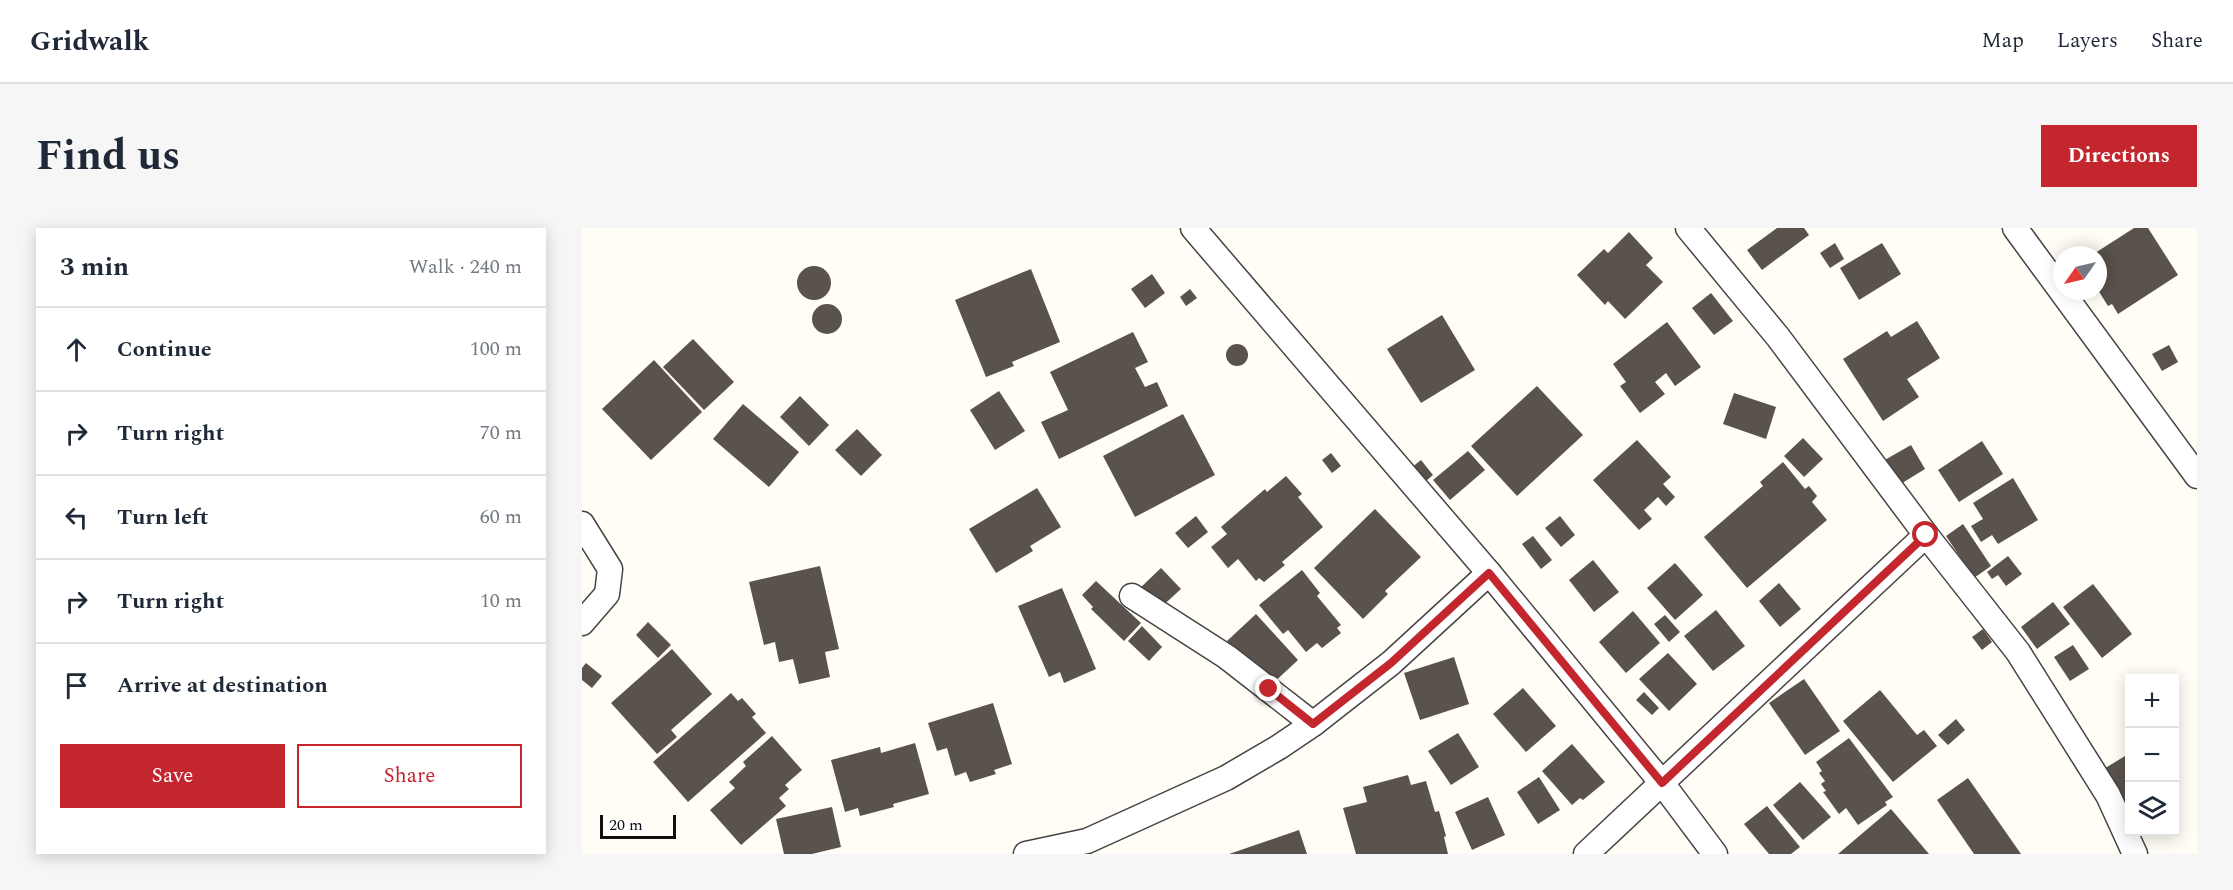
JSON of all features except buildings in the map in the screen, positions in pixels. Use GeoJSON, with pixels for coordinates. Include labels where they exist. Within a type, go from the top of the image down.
{"type":"FeatureCollection","features":[{"type":"Feature","properties":{"kind":"street"},"geometry":{"type":"LineString","coordinates":[[1193,228],[1489,573],[1662,783],[1715,854]]}},
{"type":"Feature","properties":{"kind":"street"},"geometry":{"type":"LineString","coordinates":[[1688,228],[1778,337],[1926,535],[2018,652],[2108,795],[2135,854]]}},
{"type":"Feature","properties":{"kind":"street"},"geometry":{"type":"LineString","coordinates":[[2015,228],[2197,476]]}},
{"type":"Feature","properties":{"kind":"street"},"geometry":{"type":"LineString","coordinates":[[582,524],[610,569],[608,594],[582,623]]}},
{"type":"Feature","properties":{"kind":"street"},"geometry":{"type":"LineString","coordinates":[[1586,854],[1926,535]]}},
{"type":"Feature","properties":{"kind":"street"},"geometry":{"type":"LineString","coordinates":[[1026,854],[1090,847],[1226,778],[1313,724],[1391,663],[1489,573]]}},
{"type":"Feature","properties":{"kind":"street"},"geometry":{"type":"LineString","coordinates":[[1132,596],[1227,657],[1313,724]]}},
{"type":"Feature","properties":{"kind":"route"},"geometry":{"type":"LineString","coordinates":[[1269,689],[1313,724],[1391,663],[1489,573],[1662,783],[1926,535]]}}]}
